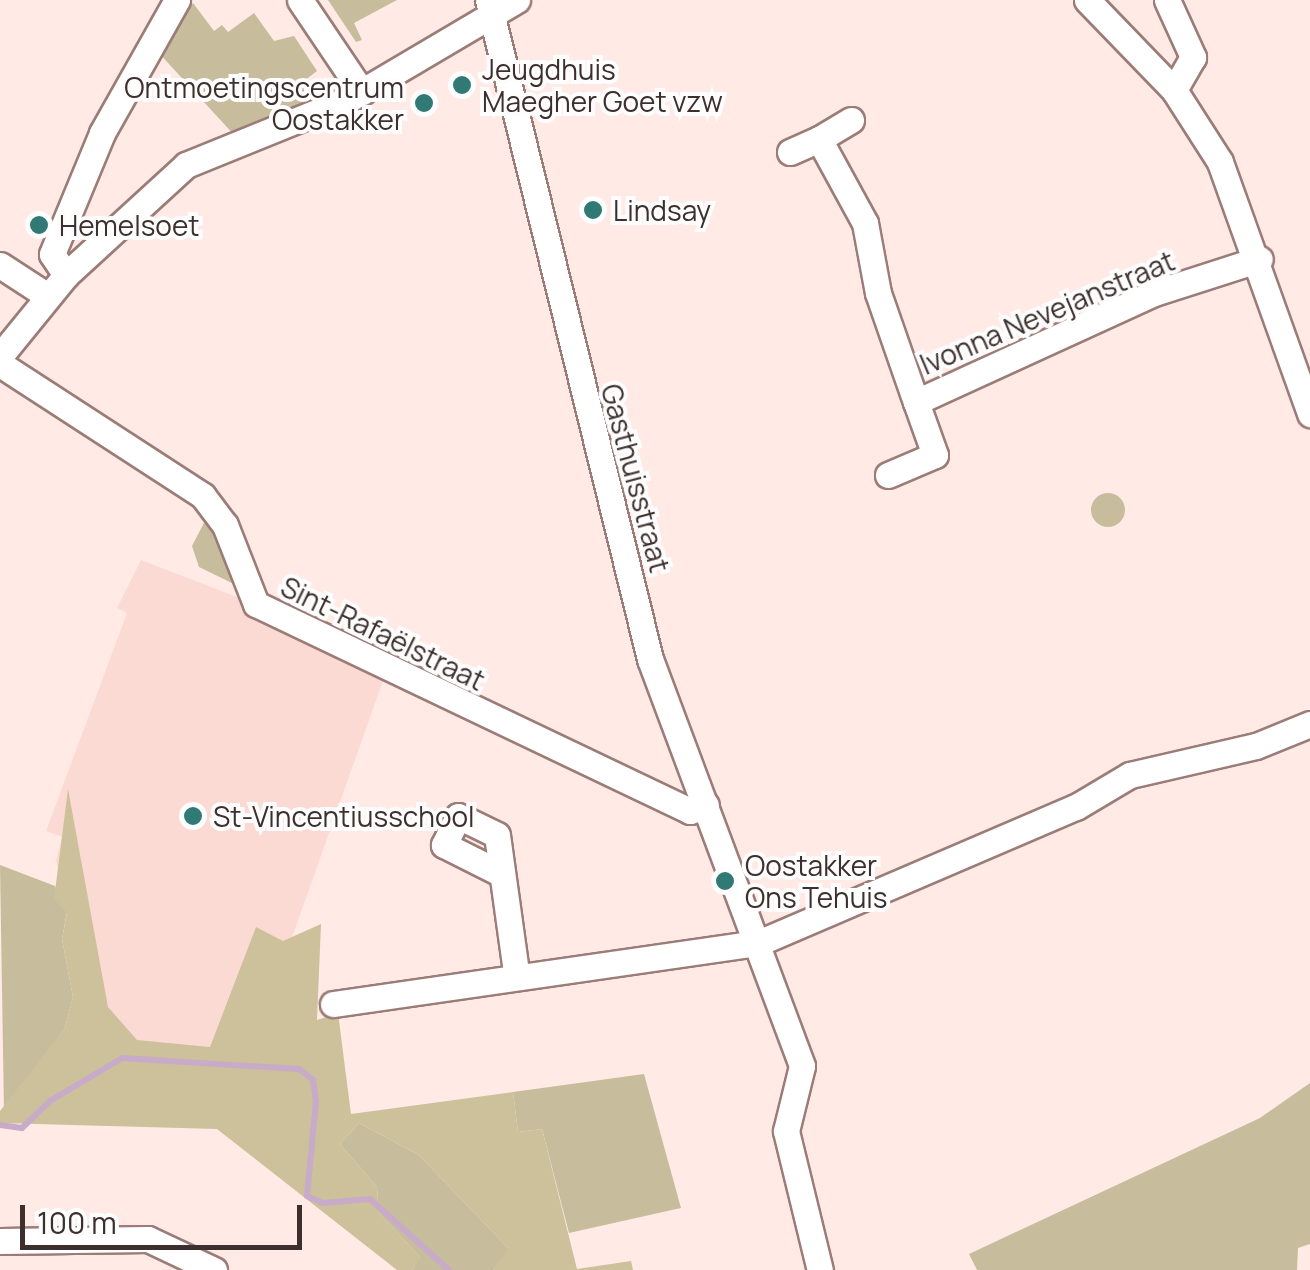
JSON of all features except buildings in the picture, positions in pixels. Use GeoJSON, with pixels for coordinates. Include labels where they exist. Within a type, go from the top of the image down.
{"type":"FeatureCollection","features":[{"type":"Feature","properties":{"kind":"street"},"geometry":{"type":"LineString","coordinates":[[66,275],[52,254],[102,133],[178,0]]}},
{"type":"Feature","properties":{"kind":"street"},"geometry":{"type":"LineString","coordinates":[[300,0],[362,92]]}},
{"type":"Feature","properties":{"kind":"street"},"geometry":{"type":"LineString","coordinates":[[0,356],[66,275],[186,165],[362,92],[489,9],[517,0]]}},
{"type":"Feature","properties":{"kind":"street"},"geometry":{"type":"LineString","coordinates":[[1088,0],[1174,90],[1220,162],[1260,260],[1310,414]]}},
{"type":"Feature","properties":{"kind":"street"},"geometry":{"type":"LineString","coordinates":[[1168,0],[1193,57],[1174,90]]}},
{"type":"Feature","properties":{"kind":"street","name":"Gasthuisstraat"},"geometry":{"type":"LineString","coordinates":[[489,9],[650,659],[802,1066],[786,1131],[820,1270]]}},
{"type":"Feature","properties":{"kind":"street"},"geometry":{"type":"LineString","coordinates":[[790,152],[851,120]]}},
{"type":"Feature","properties":{"kind":"street","name":"Ivonna Nevejanstraat"},"geometry":{"type":"LineString","coordinates":[[819,139],[865,222],[878,293],[935,455],[888,475]]}},
{"type":"Feature","properties":{"kind":"street","name":"Ivonna Nevejanstraat"},"geometry":{"type":"LineString","coordinates":[[916,402],[1154,294],[1260,260]]}},
{"type":"Feature","properties":{"kind":"street"},"geometry":{"type":"LineString","coordinates":[[0,266],[46,296]]}},
{"type":"Feature","properties":{"kind":"street","name":"Sint-Rafaëlstraat"},"geometry":{"type":"LineString","coordinates":[[0,364],[203,496],[224,526],[256,604],[690,811],[706,805]]}},
{"type":"Feature","properties":{"kind":"street"},"geometry":{"type":"LineString","coordinates":[[333,1004],[516,972],[758,943],[1076,807],[1130,776],[1256,746],[1310,724]]}},
{"type":"Feature","properties":{"kind":"street"},"geometry":{"type":"LineString","coordinates":[[502,874],[516,972]]}},
{"type":"Feature","properties":{"kind":"street"},"geometry":{"type":"LineString","coordinates":[[0,1241],[148,1240],[214,1270]]}},
{"type":"Feature","properties":{"kind":"shaded area"},"geometry":{"type":"Polygon","coordinates":[[[328,0],[397,0],[354,23],[362,40],[356,42],[328,0]]]}},
{"type":"Feature","properties":{"kind":"shaded area"},"geometry":{"type":"Polygon","coordinates":[[[193,3],[214,31],[222,25],[228,32],[254,13],[274,41],[294,36],[317,71],[304,81],[319,102],[236,137],[158,52],[193,3]]]}},
{"type":"Feature","properties":{"kind":"shaded area"},"geometry":{"type":"Polygon","coordinates":[[[1108,493],[1120,498],[1125,510],[1120,522],[1108,527],[1096,522],[1091,510],[1096,498],[1108,493]]]}},
{"type":"Feature","properties":{"kind":"shaded area"},"geometry":{"type":"Polygon","coordinates":[[[209,513],[236,585],[199,567],[192,546],[209,513]]]}},
{"type":"Feature","properties":{"kind":"shaded area","name":"St-Vincentiusschool"},"geometry":{"type":"Polygon","coordinates":[[[141,560],[237,597],[385,675],[249,1059],[120,1051],[72,927],[56,861],[62,837],[46,831],[127,613],[117,608],[141,560]]]}},
{"type":"Feature","properties":{"kind":"shaded area"},"geometry":{"type":"Polygon","coordinates":[[[68,789],[108,1007],[137,1040],[210,1047],[256,927],[283,941],[321,924],[317,1020],[338,1013],[351,1114],[513,1092],[518,1132],[542,1129],[577,1269],[631,1261],[633,1270],[493,1270],[508,1248],[419,1155],[359,1123],[340,1144],[377,1187],[379,1213],[421,1258],[412,1270],[397,1270],[217,1129],[0,1123],[0,1111],[65,1028],[73,997],[62,939],[67,913],[54,899],[68,789]]]}},
{"type":"Feature","properties":{"kind":"shaded area"},"geometry":{"type":"Polygon","coordinates":[[[0,865],[55,886],[67,912],[62,939],[73,997],[65,1028],[4,1112],[0,865]]]}},
{"type":"Feature","properties":{"kind":"shaded area"},"geometry":{"type":"Polygon","coordinates":[[[644,1074],[681,1208],[569,1233],[542,1129],[518,1132],[513,1092],[644,1074]]]}},
{"type":"Feature","properties":{"kind":"shaded area"},"geometry":{"type":"Polygon","coordinates":[[[1310,1083],[1310,1244],[1298,1248],[1297,1270],[977,1270],[969,1254],[1260,1118],[1310,1083]]]}},
{"type":"Feature","properties":{"kind":"shaded area"},"geometry":{"type":"Polygon","coordinates":[[[359,1123],[419,1155],[509,1249],[493,1270],[412,1270],[420,1257],[379,1213],[377,1187],[340,1144],[359,1123]]]}},
{"type":"Feature","properties":{"kind":"waterway"},"geometry":{"type":"LineString","coordinates":[[0,1125],[22,1128],[50,1101],[122,1058],[299,1069],[313,1080],[316,1101],[307,1196],[323,1203],[370,1199],[449,1270]]}},
{"type":"Feature","properties":{"kind":"place","name":"Jeugdhuis Maegher Goet vzw"},"geometry":{"type":"Point","coordinates":[462,85]}},
{"type":"Feature","properties":{"kind":"place","name":"Ontmoetingscentrum Oostakker"},"geometry":{"type":"Point","coordinates":[424,103]}},
{"type":"Feature","properties":{"kind":"place","name":"Lindsay"},"geometry":{"type":"Point","coordinates":[593,210]}},
{"type":"Feature","properties":{"kind":"place","name":"Hemelsoet"},"geometry":{"type":"Point","coordinates":[39,225]}},
{"type":"Feature","properties":{"kind":"place","name":"St-Vincentiusschool"},"geometry":{"type":"Point","coordinates":[193,816]}},
{"type":"Feature","properties":{"kind":"place","name":"Oostakker Ons Tehuis"},"geometry":{"type":"Point","coordinates":[725,881]}}]}
